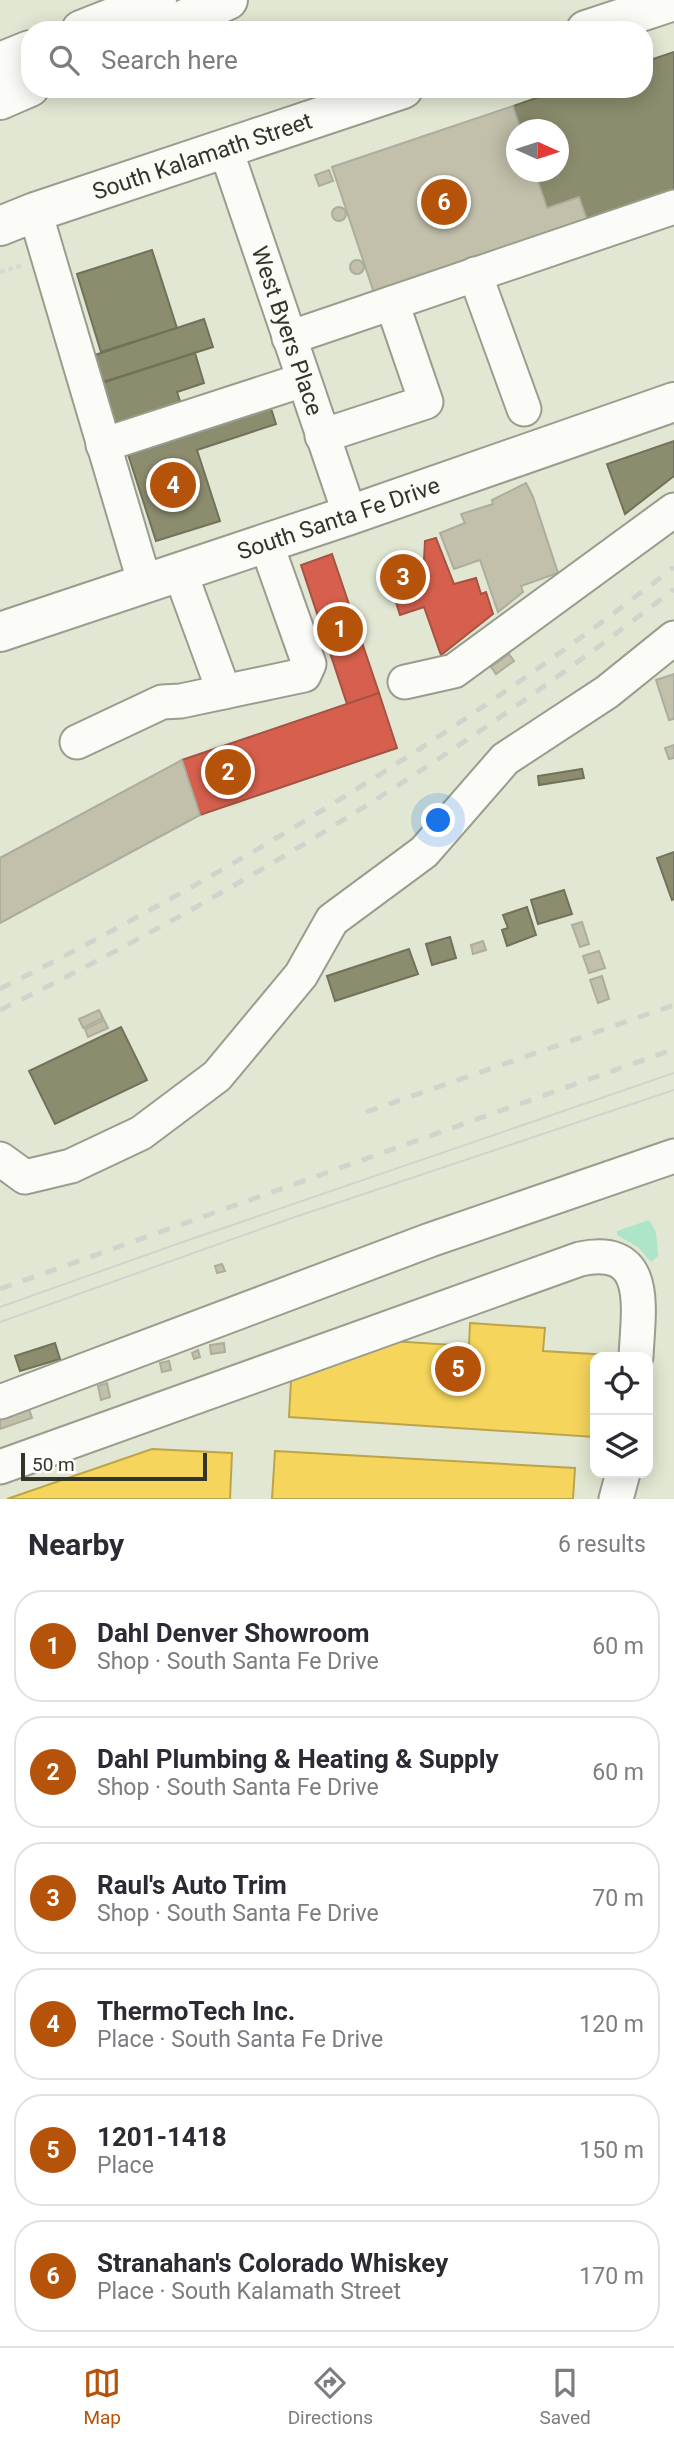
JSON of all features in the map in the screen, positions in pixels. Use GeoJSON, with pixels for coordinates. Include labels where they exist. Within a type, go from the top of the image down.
{"type":"FeatureCollection","features":[{"type":"Feature","properties":{"kind":"main road"},"geometry":{"type":"LineString","coordinates":[[104,21],[157,0]]}},
{"type":"Feature","properties":{"kind":"main road"},"geometry":{"type":"LineString","coordinates":[[180,21],[228,0]]}},
{"type":"Feature","properties":{"kind":"main road"},"geometry":{"type":"LineString","coordinates":[[613,21],[674,1]]}},
{"type":"Feature","properties":{"kind":"main road"},"geometry":{"type":"LineString","coordinates":[[0,62],[21,54]]}},
{"type":"Feature","properties":{"kind":"main road"},"geometry":{"type":"LineString","coordinates":[[0,100],[21,91]]}},
{"type":"Feature","properties":{"kind":"main road","name":"South Kalamath Street"},"geometry":{"type":"LineString","coordinates":[[0,226],[225,147],[375,98]]}},
{"type":"Feature","properties":{"kind":"main road","name":"South Santa Fe Drive"},"geometry":{"type":"LineString","coordinates":[[0,632],[350,515],[674,402]]}},
{"type":"Feature","properties":{"kind":"street","name":"West Byers Place"},"geometry":{"type":"LineString","coordinates":[[225,147],[350,515]]}},
{"type":"Feature","properties":{"kind":"street"},"geometry":{"type":"LineString","coordinates":[[289,338],[674,207]]}},
{"type":"Feature","properties":{"kind":"street"},"geometry":{"type":"LineString","coordinates":[[35,212],[103,445],[162,578],[224,692]]}},
{"type":"Feature","properties":{"kind":"street"},"geometry":{"type":"LineString","coordinates":[[475,274],[524,409]]}},
{"type":"Feature","properties":{"kind":"street"},"geometry":{"type":"LineString","coordinates":[[322,436],[426,402],[392,303]]}},
{"type":"Feature","properties":{"kind":"street"},"geometry":{"type":"LineString","coordinates":[[103,445],[303,380]]}},
{"type":"Feature","properties":{"kind":"street"},"geometry":{"type":"LineString","coordinates":[[405,682],[454,671],[674,510]]}},
{"type":"Feature","properties":{"kind":"street"},"geometry":{"type":"LineString","coordinates":[[77,742],[162,702],[181,701],[304,675],[309,664],[266,543]]}},
{"type":"Feature","properties":{"kind":"street"},"geometry":{"type":"LineString","coordinates":[[0,1159],[25,1177],[71,1166],[141,1133],[217,1076],[301,975],[332,920],[424,852],[505,759],[607,692],[674,638]]}},
{"type":"Feature","properties":{"kind":"street"},"geometry":{"type":"LineString","coordinates":[[0,1402],[430,1240],[674,1156]]}},
{"type":"Feature","properties":{"kind":"street"},"geometry":{"type":"LineString","coordinates":[[0,1467],[593,1256],[602,1255],[622,1262],[630,1269],[636,1282],[639,1303],[636,1352]]}},
{"type":"Feature","properties":{"kind":"street"},"geometry":{"type":"LineString","coordinates":[[616,1499],[622,1478]]}},
{"type":"Feature","properties":{"kind":"shaded area"},"geometry":{"type":"Polygon","coordinates":[[[649,1220],[656,1232],[658,1256],[651,1262],[638,1247],[617,1235],[617,1231],[649,1220]]]}},
{"type":"Feature","properties":{"kind":"building: Homes"},"geometry":{"type":"Polygon","coordinates":[[[470,1323],[545,1328],[543,1351],[590,1354],[590,1437],[289,1417],[291,1380],[391,1341],[469,1346],[470,1323]]]}},
{"type":"Feature","properties":{"kind":"building: Homes"},"geometry":{"type":"Polygon","coordinates":[[[152,1449],[232,1453],[230,1499],[7,1499],[152,1449]]]}},
{"type":"Feature","properties":{"kind":"building: Homes"},"geometry":{"type":"Polygon","coordinates":[[[275,1451],[575,1468],[573,1499],[272,1499],[275,1451]]]}},
{"type":"Feature","properties":{"kind":"building: Shops"},"geometry":{"type":"Polygon","coordinates":[[[436,538],[454,584],[476,578],[481,594],[486,592],[493,614],[441,655],[424,607],[400,615],[387,573],[424,560],[425,541],[436,538]]]}},
{"type":"Feature","properties":{"kind":"building: Shops"},"geometry":{"type":"Polygon","coordinates":[[[332,554],[379,693],[347,704],[301,565],[332,554]]]}},
{"type":"Feature","properties":{"kind":"building: Shops"},"geometry":{"type":"Polygon","coordinates":[[[379,693],[397,748],[200,815],[182,760],[379,693]]]}},
{"type":"Feature","properties":{"kind":"building: Industry"},"geometry":{"type":"Polygon","coordinates":[[[674,52],[674,193],[588,222],[579,197],[547,208],[538,182],[569,182],[569,119],[517,119],[513,106],[536,98],[653,98],[653,59],[674,52]]]}},
{"type":"Feature","properties":{"kind":"building: Industry"},"geometry":{"type":"Polygon","coordinates":[[[152,250],[177,328],[101,352],[77,274],[152,250]]]}},
{"type":"Feature","properties":{"kind":"building: Industry"},"geometry":{"type":"Polygon","coordinates":[[[204,319],[213,347],[103,382],[95,355],[204,319]]]}},
{"type":"Feature","properties":{"kind":"building: Industry"},"geometry":{"type":"Polygon","coordinates":[[[195,353],[204,383],[177,392],[184,413],[112,436],[96,385],[195,353]]]}},
{"type":"Feature","properties":{"kind":"building: Industry"},"geometry":{"type":"Polygon","coordinates":[[[268,399],[276,424],[197,450],[220,521],[156,541],[125,445],[268,399]]]}},
{"type":"Feature","properties":{"kind":"building: Industry"},"geometry":{"type":"Polygon","coordinates":[[[674,441],[674,476],[625,514],[607,464],[674,441]]]}},
{"type":"Feature","properties":{"kind":"building: Industry"},"geometry":{"type":"Polygon","coordinates":[[[582,769],[584,778],[539,785],[538,776],[582,769]]]}},
{"type":"Feature","properties":{"kind":"building: Industry"},"geometry":{"type":"Polygon","coordinates":[[[674,852],[674,899],[672,900],[657,858],[674,852]]]}},
{"type":"Feature","properties":{"kind":"building: Industry"},"geometry":{"type":"Polygon","coordinates":[[[564,890],[572,914],[538,924],[531,900],[564,890]]]}},
{"type":"Feature","properties":{"kind":"building: Industry"},"geometry":{"type":"Polygon","coordinates":[[[527,907],[536,935],[507,946],[502,930],[508,928],[503,915],[527,907]]]}},
{"type":"Feature","properties":{"kind":"building: Industry"},"geometry":{"type":"Polygon","coordinates":[[[450,937],[456,958],[432,965],[426,944],[450,937]]]}},
{"type":"Feature","properties":{"kind":"building: Industry"},"geometry":{"type":"Polygon","coordinates":[[[409,949],[418,974],[335,1001],[327,976],[409,949]]]}},
{"type":"Feature","properties":{"kind":"building: Industry"},"geometry":{"type":"Polygon","coordinates":[[[121,1027],[147,1080],[55,1124],[29,1071],[121,1027]]]}},
{"type":"Feature","properties":{"kind":"building: Industry"},"geometry":{"type":"Polygon","coordinates":[[[55,1343],[60,1359],[20,1371],[15,1356],[55,1343]]]}},
{"type":"Feature","properties":{"kind":"building: Other"},"geometry":{"type":"Polygon","coordinates":[[[513,106],[517,119],[506,119],[506,182],[538,182],[547,208],[579,197],[588,222],[374,293],[332,167],[513,106]]]}},
{"type":"Feature","properties":{"kind":"building: Other"},"geometry":{"type":"Polygon","coordinates":[[[329,170],[333,181],[319,186],[315,175],[329,170]]]}},
{"type":"Feature","properties":{"kind":"building: Other"},"geometry":{"type":"Polygon","coordinates":[[[339,207],[344,209],[344,219],[339,221],[334,219],[332,214],[334,209],[339,207]]]}},
{"type":"Feature","properties":{"kind":"building: Other"},"geometry":{"type":"Polygon","coordinates":[[[357,260],[362,262],[362,272],[357,274],[352,272],[350,267],[352,262],[357,260]]]}},
{"type":"Feature","properties":{"kind":"building: Other"},"geometry":{"type":"Polygon","coordinates":[[[526,483],[558,573],[521,586],[523,592],[498,612],[480,560],[454,569],[440,533],[465,523],[461,514],[493,504],[492,500],[526,483]]]}},
{"type":"Feature","properties":{"kind":"building: Other"},"geometry":{"type":"Polygon","coordinates":[[[509,654],[514,661],[496,674],[491,667],[509,654]]]}},
{"type":"Feature","properties":{"kind":"building: Other"},"geometry":{"type":"Polygon","coordinates":[[[674,674],[674,719],[669,720],[656,680],[674,674]]]}},
{"type":"Feature","properties":{"kind":"building: Other"},"geometry":{"type":"Polygon","coordinates":[[[674,745],[674,758],[669,759],[665,748],[674,745]]]}},
{"type":"Feature","properties":{"kind":"building: Other"},"geometry":{"type":"Polygon","coordinates":[[[182,760],[200,815],[0,923],[0,858],[182,760]]]}},
{"type":"Feature","properties":{"kind":"building: Other"},"geometry":{"type":"Polygon","coordinates":[[[582,922],[589,944],[580,947],[572,925],[582,922]]]}},
{"type":"Feature","properties":{"kind":"building: Other"},"geometry":{"type":"Polygon","coordinates":[[[483,941],[486,950],[473,954],[471,945],[483,941]]]}},
{"type":"Feature","properties":{"kind":"building: Other"},"geometry":{"type":"Polygon","coordinates":[[[599,951],[605,968],[589,973],[583,956],[599,951]]]}},
{"type":"Feature","properties":{"kind":"building: Other"},"geometry":{"type":"Polygon","coordinates":[[[602,976],[609,999],[598,1003],[590,980],[602,976]]]}},
{"type":"Feature","properties":{"kind":"building: Other"},"geometry":{"type":"Polygon","coordinates":[[[99,1010],[103,1018],[83,1028],[79,1019],[99,1010]]]}},
{"type":"Feature","properties":{"kind":"building: Other"},"geometry":{"type":"Polygon","coordinates":[[[104,1020],[108,1028],[88,1037],[85,1029],[104,1020]]]}},
{"type":"Feature","properties":{"kind":"building: Other"},"geometry":{"type":"Polygon","coordinates":[[[222,1264],[225,1271],[217,1273],[215,1266],[222,1264]]]}},
{"type":"Feature","properties":{"kind":"building: Other"},"geometry":{"type":"Polygon","coordinates":[[[224,1343],[225,1352],[211,1354],[210,1345],[224,1343]]]}},
{"type":"Feature","properties":{"kind":"building: Other"},"geometry":{"type":"Polygon","coordinates":[[[198,1350],[200,1357],[194,1359],[192,1353],[198,1350]]]}},
{"type":"Feature","properties":{"kind":"building: Other"},"geometry":{"type":"Polygon","coordinates":[[[169,1361],[171,1370],[162,1372],[160,1363],[169,1361]]]}},
{"type":"Feature","properties":{"kind":"building: Other"},"geometry":{"type":"Polygon","coordinates":[[[107,1383],[110,1397],[101,1400],[98,1386],[107,1383]]]}},
{"type":"Feature","properties":{"kind":"building: Other"},"geometry":{"type":"Polygon","coordinates":[[[28,1406],[32,1418],[0,1429],[0,1415],[28,1406]]]}},
{"type":"Feature","properties":{"kind":"tram line"},"geometry":{"type":"LineString","coordinates":[[0,1307],[674,1073]]}},
{"type":"Feature","properties":{"kind":"tram line"},"geometry":{"type":"LineString","coordinates":[[0,1322],[289,1219],[674,1090]]}},
{"type":"Feature","properties":{"kind":"railway"},"geometry":{"type":"LineString","coordinates":[[0,989],[176,895],[348,794],[514,685],[674,567]]}},
{"type":"Feature","properties":{"kind":"railway"},"geometry":{"type":"LineString","coordinates":[[0,1010],[176,918],[348,817],[514,707],[674,589]]}},
{"type":"Feature","properties":{"kind":"railway"},"geometry":{"type":"LineString","coordinates":[[366,1112],[674,1005]]}},
{"type":"Feature","properties":{"kind":"railway"},"geometry":{"type":"LineString","coordinates":[[0,1289],[674,1049]]}},
{"type":"Feature","properties":{"kind":"place","name":"Stranahan's Colorado Whiskey"},"geometry":{"type":"Point","coordinates":[444,202]}},
{"type":"Feature","properties":{"kind":"place","name":"ThermoTech Inc."},"geometry":{"type":"Point","coordinates":[173,485]}},
{"type":"Feature","properties":{"kind":"place","name":"Raul's Auto Trim"},"geometry":{"type":"Point","coordinates":[403,577]}},
{"type":"Feature","properties":{"kind":"place","name":"Dahl Denver Showroom"},"geometry":{"type":"Point","coordinates":[340,629]}},
{"type":"Feature","properties":{"kind":"place","name":"Dahl Plumbing & Heating & Supply"},"geometry":{"type":"Point","coordinates":[228,772]}},
{"type":"Feature","properties":{"kind":"place","name":"1201-1418"},"geometry":{"type":"Point","coordinates":[458,1369]}}]}
